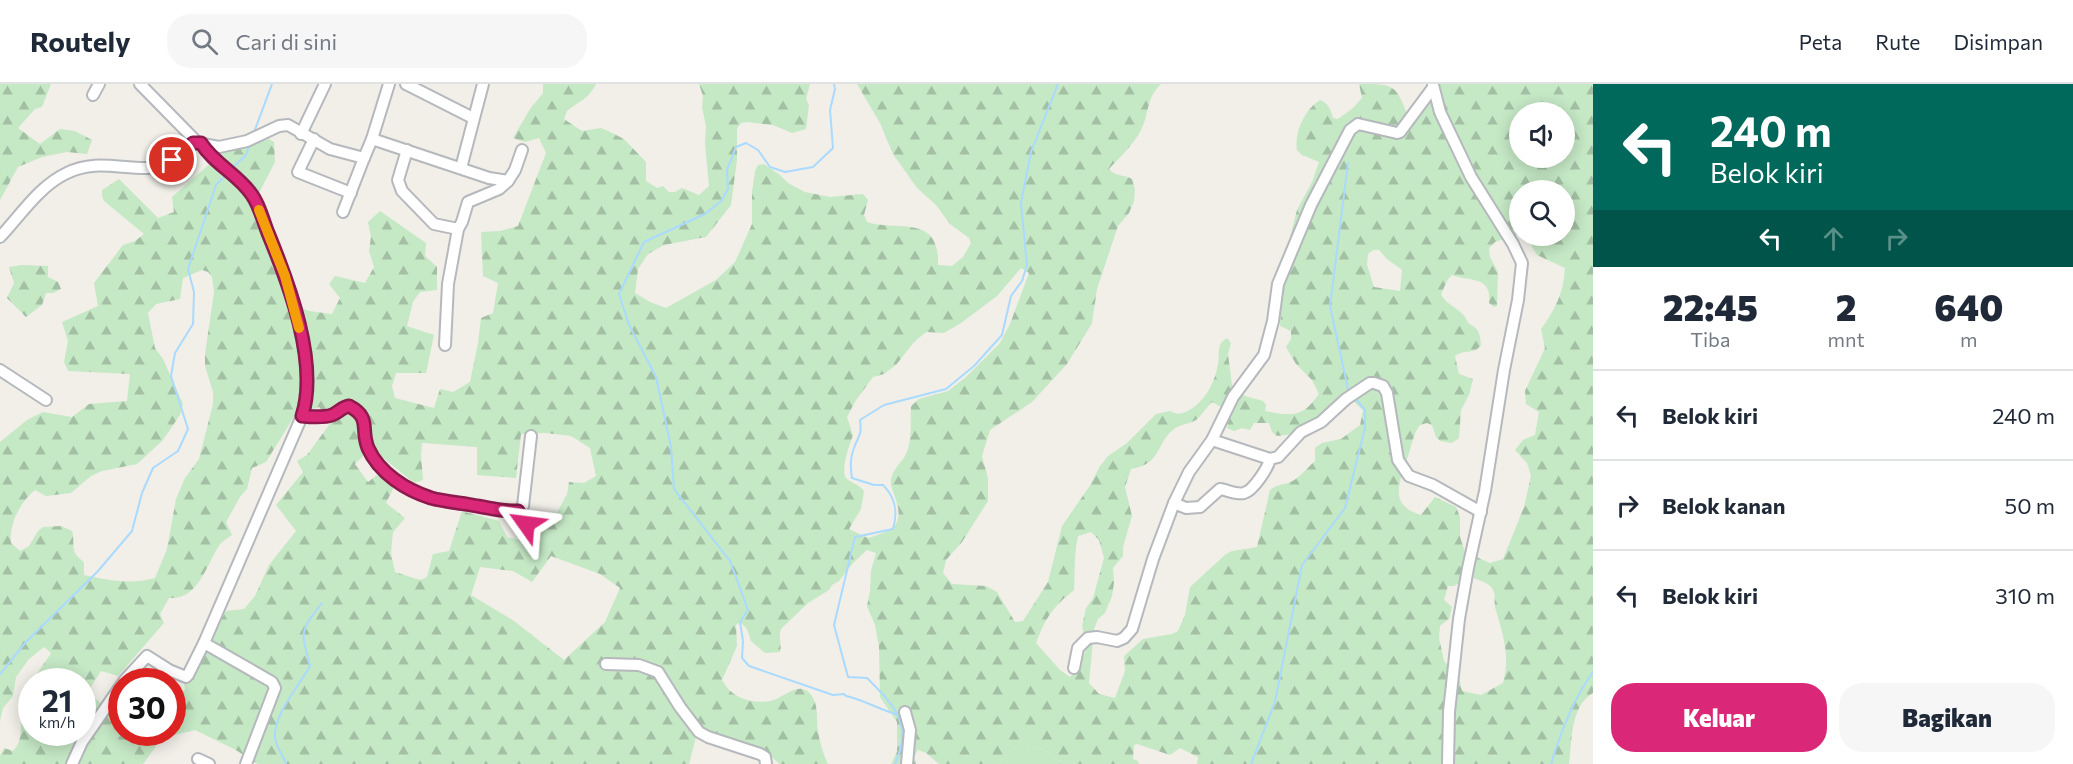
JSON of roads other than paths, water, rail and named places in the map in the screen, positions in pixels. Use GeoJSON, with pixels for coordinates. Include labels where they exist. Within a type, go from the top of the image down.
{"type":"FeatureCollection","features":[{"type":"Feature","properties":{"kind":"street"},"geometry":{"type":"LineString","coordinates":[[93,95],[99,84]]}},
{"type":"Feature","properties":{"kind":"street"},"geometry":{"type":"LineString","coordinates":[[140,84],[197,143],[232,173],[253,195],[293,301],[307,376],[307,401],[302,416],[204,643],[186,677]]}},
{"type":"Feature","properties":{"kind":"street"},"geometry":{"type":"LineString","coordinates":[[301,134],[325,84]]}},
{"type":"Feature","properties":{"kind":"street"},"geometry":{"type":"LineString","coordinates":[[343,212],[372,139],[389,84]]}},
{"type":"Feature","properties":{"kind":"street"},"geometry":{"type":"LineString","coordinates":[[406,84],[473,118]]}},
{"type":"Feature","properties":{"kind":"street"},"geometry":{"type":"LineString","coordinates":[[460,168],[483,84]]}},
{"type":"Feature","properties":{"kind":"street"},"geometry":{"type":"LineString","coordinates":[[1074,668],[1078,648],[1088,638],[1117,641],[1124,638],[1132,629],[1153,559],[1174,503],[1189,472],[1212,440],[1233,397],[1264,355],[1273,321],[1278,284],[1311,205],[1350,130],[1358,124],[1400,132],[1433,86]]}},
{"type":"Feature","properties":{"kind":"street"},"geometry":{"type":"LineString","coordinates":[[1433,86],[1440,112],[1471,177],[1513,244],[1522,263],[1518,300],[1481,512],[1459,619],[1449,712],[1448,764]]}},
{"type":"Feature","properties":{"kind":"street"},"geometry":{"type":"LineString","coordinates":[[0,237],[45,188],[70,171],[102,164],[155,167],[172,160],[197,143],[219,147],[251,139],[283,125],[291,126],[301,134],[330,149],[363,158]]}},
{"type":"Feature","properties":{"kind":"street"},"geometry":{"type":"LineString","coordinates":[[314,139],[298,172],[351,194]]}},
{"type":"Feature","properties":{"kind":"street"},"geometry":{"type":"LineString","coordinates":[[372,139],[489,178],[508,181]]}},
{"type":"Feature","properties":{"kind":"street"},"geometry":{"type":"LineString","coordinates":[[406,150],[398,180],[402,191],[434,224],[458,229]]}},
{"type":"Feature","properties":{"kind":"street"},"geometry":{"type":"LineString","coordinates":[[445,345],[448,284],[458,229],[468,202],[499,189],[508,181],[515,170],[522,150]]}},
{"type":"Feature","properties":{"kind":"street"},"geometry":{"type":"LineString","coordinates":[[0,370],[46,400]]}},
{"type":"Feature","properties":{"kind":"street"},"geometry":{"type":"LineString","coordinates":[[1212,440],[1270,459],[1278,457],[1301,432],[1321,422],[1346,399],[1374,382],[1383,386],[1387,393],[1398,460],[1402,469],[1409,476],[1433,485],[1481,512]]}},
{"type":"Feature","properties":{"kind":"street"},"geometry":{"type":"LineString","coordinates":[[302,416],[333,415],[343,407],[349,406],[359,411],[364,420],[367,446],[385,473],[432,498],[518,511],[526,524]]}},
{"type":"Feature","properties":{"kind":"street"},"geometry":{"type":"LineString","coordinates":[[518,511],[523,506],[531,436]]}},
{"type":"Feature","properties":{"kind":"street"},"geometry":{"type":"LineString","coordinates":[[1174,503],[1186,508],[1200,507],[1220,489],[1244,493],[1251,490],[1268,466],[1270,459]]}},
{"type":"Feature","properties":{"kind":"street"},"geometry":{"type":"LineString","coordinates":[[204,643],[272,682],[275,688],[246,764]]}},
{"type":"Feature","properties":{"kind":"street"},"geometry":{"type":"LineString","coordinates":[[136,668],[147,656],[166,668]]}},
{"type":"Feature","properties":{"kind":"street"},"geometry":{"type":"LineString","coordinates":[[606,664],[639,665],[658,672],[699,732],[760,754],[765,757],[766,764]]}},
{"type":"Feature","properties":{"kind":"street"},"geometry":{"type":"LineString","coordinates":[[72,764],[82,742],[108,705]]}},
{"type":"Feature","properties":{"kind":"street"},"geometry":{"type":"LineString","coordinates":[[905,712],[910,730],[907,764]]}},
{"type":"Feature","properties":{"kind":"street"},"geometry":{"type":"LineString","coordinates":[[198,759],[209,764]]}},
{"type":"Feature","properties":{"kind":"waterway"},"geometry":{"type":"LineString","coordinates":[[253,135],[272,84]]}},
{"type":"Feature","properties":{"kind":"waterway"},"geometry":{"type":"LineString","coordinates":[[834,84],[830,110],[833,148],[813,167],[785,172],[770,167],[758,150],[746,143],[736,147],[727,170],[728,189],[721,201],[705,214],[644,242],[619,294],[629,325],[656,377],[671,447],[674,489],[730,561],[748,610],[740,622],[743,641],[742,658],[749,666],[833,695],[844,694],[900,715]]}},
{"type":"Feature","properties":{"kind":"waterway"},"geometry":{"type":"LineString","coordinates":[[895,764],[902,738],[898,716],[886,698],[867,678],[848,677],[834,625],[855,537],[893,529],[895,517],[893,500],[883,485],[874,485],[852,478],[851,459],[860,432],[860,420],[884,405],[946,389],[974,366],[1002,335],[1011,296],[1022,281],[1027,265],[1021,203],[1031,152],[1058,84]]}},
{"type":"Feature","properties":{"kind":"waterway"},"geometry":{"type":"LineString","coordinates":[[231,169],[246,155],[249,146]]}},
{"type":"Feature","properties":{"kind":"waterway"},"geometry":{"type":"LineString","coordinates":[[1348,163],[1330,306],[1350,393]]}},
{"type":"Feature","properties":{"kind":"waterway"},"geometry":{"type":"LineString","coordinates":[[0,674],[25,643],[98,571],[132,531],[142,493],[153,468],[178,451],[188,429],[171,376],[175,353],[193,324],[194,292],[188,269],[216,185],[227,174]]}},
{"type":"Feature","properties":{"kind":"waterway"},"geometry":{"type":"LineString","coordinates":[[1251,764],[1275,702],[1302,565],[1345,508],[1365,428],[1365,410],[1354,397]]}},
{"type":"Feature","properties":{"kind":"waterway"},"geometry":{"type":"LineString","coordinates":[[286,764],[275,738],[275,729],[282,710],[310,666],[304,632],[309,620],[322,603]]}},
{"type":"Feature","properties":{"kind":"waterway"},"geometry":{"type":"LineString","coordinates":[[1551,764],[1568,716],[1593,672]]}}]}
